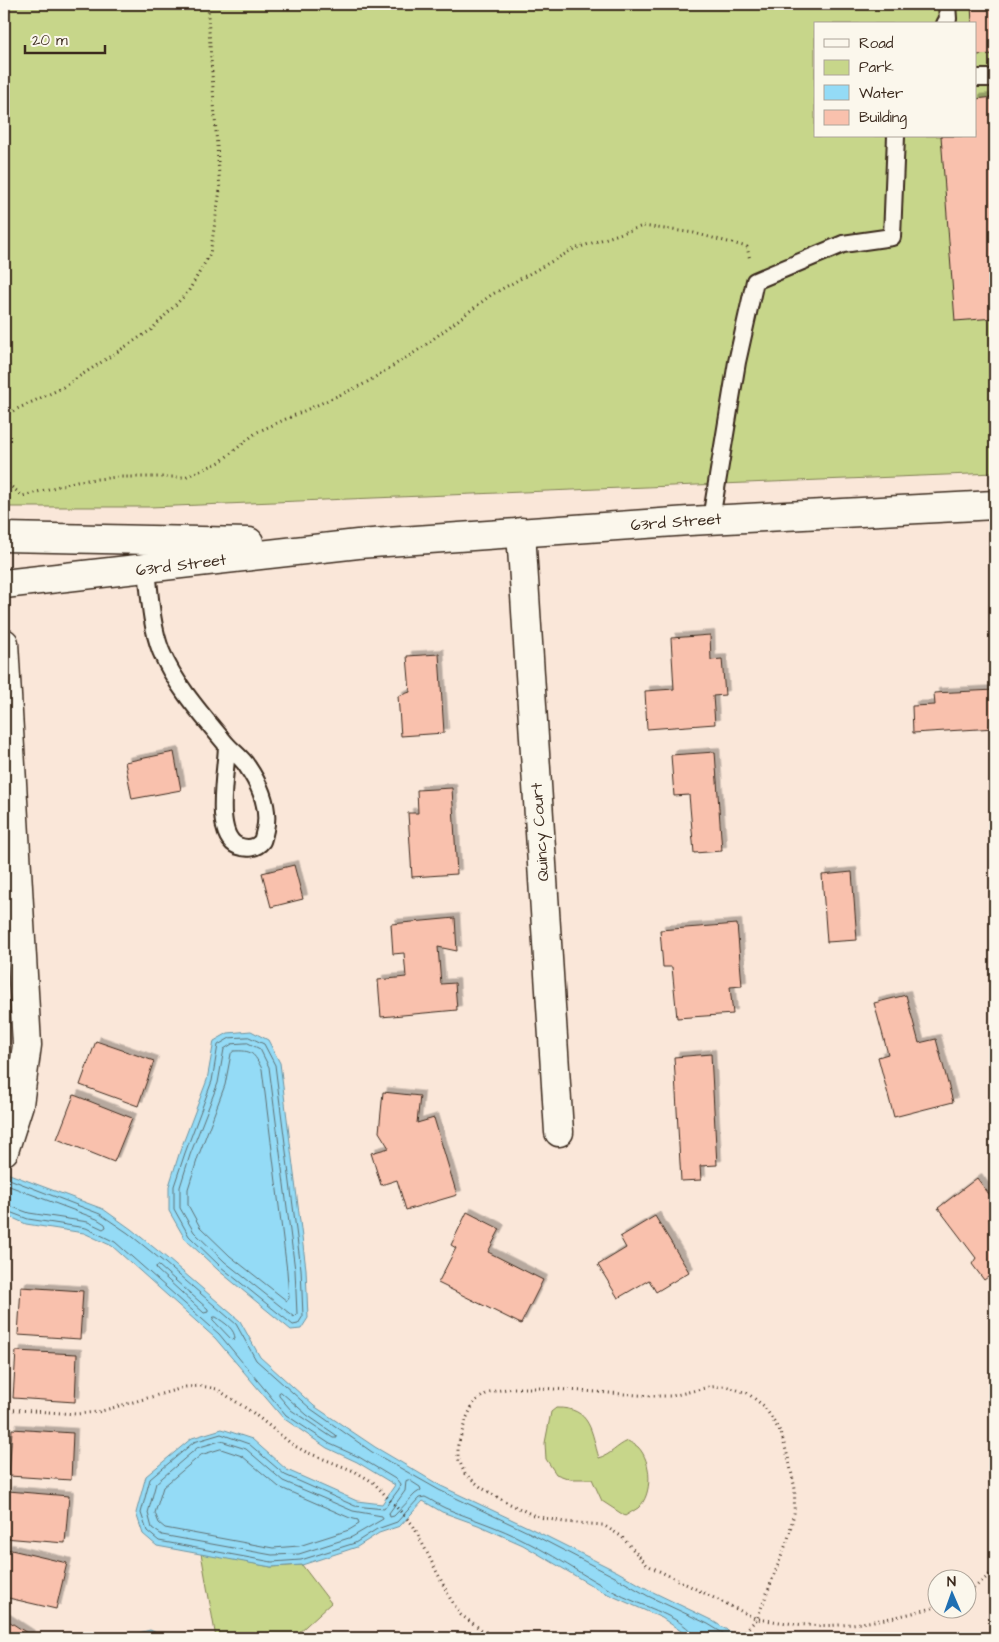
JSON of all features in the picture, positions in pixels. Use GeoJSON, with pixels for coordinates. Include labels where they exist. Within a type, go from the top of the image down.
{"type":"FeatureCollection","features":[{"type":"Feature","properties":{"kind":"street","name":"63rd Street"},"geometry":{"type":"LineString","coordinates":[[4,584],[358,544],[711,519],[995,505]]}},
{"type":"Feature","properties":{"kind":"street","name":"Quincy Court"},"geometry":{"type":"LineString","coordinates":[[521,532],[559,1132]]}},
{"type":"Feature","properties":{"kind":"street","name":"63rd Street"},"geometry":{"type":"LineString","coordinates":[[4,537],[358,544]]}},
{"type":"Feature","properties":{"kind":"street"},"geometry":{"type":"LineString","coordinates":[[4,643],[6,731],[27,1045],[19,1104],[4,1150]]}},
{"type":"Feature","properties":{"kind":"lane"},"geometry":{"type":"LineString","coordinates":[[947,4],[947,22]]}},
{"type":"Feature","properties":{"kind":"lane"},"geometry":{"type":"LineString","coordinates":[[976,78],[995,78]]}},
{"type":"Feature","properties":{"kind":"lane"},"geometry":{"type":"LineString","coordinates":[[711,519],[737,362],[755,281],[844,244],[892,237],[896,138]]}},
{"type":"Feature","properties":{"kind":"lane"},"geometry":{"type":"LineString","coordinates":[[147,569],[156,630],[161,651],[171,671],[190,699],[227,745],[246,764],[259,787],[266,808],[266,826],[262,841],[254,847],[243,848],[232,844],[224,828],[222,806],[227,745]]}},
{"type":"Feature","properties":{"kind":"path"},"geometry":{"type":"LineString","coordinates":[[4,415],[60,389],[151,330],[188,292],[210,254],[220,190],[208,16],[209,4]]}},
{"type":"Feature","properties":{"kind":"path"},"geometry":{"type":"LineString","coordinates":[[4,481],[23,496],[77,481],[118,477],[186,477],[220,462],[257,432],[364,384],[420,349],[491,295],[574,249],[643,226],[694,234],[747,247],[755,281]]}},
{"type":"Feature","properties":{"kind":"path"},"geometry":{"type":"LineString","coordinates":[[4,1409],[76,1414],[98,1412],[186,1387],[202,1386],[217,1390],[253,1413],[293,1445],[354,1471],[373,1482],[413,1525],[450,1600],[462,1616],[482,1630],[498,1638]]}},
{"type":"Feature","properties":{"kind":"path"},"geometry":{"type":"LineString","coordinates":[[738,1638],[758,1619],[788,1539],[794,1514],[795,1489],[790,1461],[781,1433],[764,1406],[747,1393],[725,1386],[709,1387],[672,1396],[576,1389],[513,1388],[488,1392],[475,1402],[466,1419],[458,1445],[458,1458],[464,1474],[482,1488],[535,1516],[564,1522],[603,1526],[621,1536],[647,1565],[758,1619],[807,1625],[862,1622],[926,1609]]}},
{"type":"Feature","properties":{"kind":"path"},"geometry":{"type":"LineString","coordinates":[[976,1586],[995,1570]]}},
{"type":"Feature","properties":{"kind":"green space"},"geometry":{"type":"Polygon","coordinates":[[[4,4],[995,4],[995,473],[150,507],[4,507],[4,4]]]}},
{"type":"Feature","properties":{"kind":"green space"},"geometry":{"type":"Polygon","coordinates":[[[556,1408],[577,1412],[583,1417],[588,1423],[599,1458],[628,1441],[638,1447],[643,1453],[649,1478],[646,1495],[638,1508],[625,1516],[602,1501],[592,1479],[570,1479],[556,1474],[546,1459],[545,1443],[551,1412],[556,1408]]]}},
{"type":"Feature","properties":{"kind":"green space"},"geometry":{"type":"Polygon","coordinates":[[[201,1553],[271,1567],[302,1565],[331,1603],[294,1638],[216,1638],[201,1553]]]}},
{"type":"Feature","properties":{"kind":"water"},"geometry":{"type":"Polygon","coordinates":[[[251,1031],[268,1040],[280,1063],[306,1269],[308,1318],[301,1329],[291,1330],[218,1270],[185,1239],[169,1211],[169,1186],[207,1080],[214,1041],[228,1033],[251,1031]]]}},
{"type":"Feature","properties":{"kind":"water"},"geometry":{"type":"Polygon","coordinates":[[[4,1172],[103,1209],[131,1229],[240,1321],[260,1357],[314,1406],[375,1447],[441,1486],[618,1572],[651,1591],[711,1620],[740,1638],[691,1638],[662,1618],[601,1591],[523,1545],[478,1525],[442,1512],[423,1501],[400,1526],[379,1533],[357,1547],[302,1565],[271,1567],[157,1546],[143,1534],[136,1513],[146,1476],[192,1438],[222,1429],[252,1439],[287,1470],[357,1501],[382,1504],[395,1485],[357,1462],[327,1448],[283,1418],[215,1338],[112,1246],[84,1233],[26,1224],[4,1214],[4,1172]]]}},
{"type":"Feature","properties":{"kind":"water"},"geometry":{"type":"Polygon","coordinates":[[[150,1630],[168,1638],[99,1638],[124,1637],[150,1630]]]}},
{"type":"Feature","properties":{"kind":"building"},"geometry":{"type":"Polygon","coordinates":[[[971,4],[995,4],[995,54],[976,55],[976,22],[972,22],[971,4]]]}},
{"type":"Feature","properties":{"kind":"building"},"geometry":{"type":"Polygon","coordinates":[[[995,97],[995,318],[955,321],[941,138],[976,138],[976,99],[995,97]]]}},
{"type":"Feature","properties":{"kind":"building"},"geometry":{"type":"Polygon","coordinates":[[[710,635],[711,660],[722,659],[725,695],[713,696],[715,724],[647,729],[645,691],[674,689],[671,638],[710,635]]]}},
{"type":"Feature","properties":{"kind":"building"},"geometry":{"type":"Polygon","coordinates":[[[439,654],[444,733],[401,736],[398,696],[410,692],[407,656],[439,654]]]}},
{"type":"Feature","properties":{"kind":"building"},"geometry":{"type":"Polygon","coordinates":[[[995,690],[995,728],[913,733],[912,706],[935,705],[934,693],[995,690]]]}},
{"type":"Feature","properties":{"kind":"building"},"geometry":{"type":"Polygon","coordinates":[[[174,752],[181,790],[132,799],[125,762],[174,752]]]}},
{"type":"Feature","properties":{"kind":"building"},"geometry":{"type":"Polygon","coordinates":[[[715,752],[722,851],[694,853],[689,795],[674,796],[671,755],[715,752]]]}},
{"type":"Feature","properties":{"kind":"building"},"geometry":{"type":"Polygon","coordinates":[[[452,788],[457,874],[412,877],[408,813],[418,813],[417,790],[452,788]]]}},
{"type":"Feature","properties":{"kind":"building"},"geometry":{"type":"Polygon","coordinates":[[[294,865],[303,899],[271,907],[262,873],[294,865]]]}},
{"type":"Feature","properties":{"kind":"building"},"geometry":{"type":"Polygon","coordinates":[[[852,872],[857,940],[827,942],[822,875],[852,872]]]}},
{"type":"Feature","properties":{"kind":"building"},"geometry":{"type":"Polygon","coordinates":[[[455,918],[457,951],[438,947],[441,984],[455,983],[457,1010],[381,1017],[378,980],[406,977],[404,953],[393,954],[391,924],[455,918]]]}},
{"type":"Feature","properties":{"kind":"building"},"geometry":{"type":"Polygon","coordinates":[[[737,924],[742,986],[730,987],[733,1014],[677,1018],[672,967],[663,967],[660,930],[737,924]]]}},
{"type":"Feature","properties":{"kind":"building"},"geometry":{"type":"Polygon","coordinates":[[[906,995],[919,1043],[936,1039],[953,1102],[894,1117],[878,1057],[888,1054],[874,1003],[906,995]]]}},
{"type":"Feature","properties":{"kind":"building"},"geometry":{"type":"Polygon","coordinates":[[[96,1041],[154,1061],[138,1106],[80,1085],[96,1041]]]}},
{"type":"Feature","properties":{"kind":"building"},"geometry":{"type":"Polygon","coordinates":[[[711,1054],[717,1165],[700,1166],[701,1180],[681,1181],[674,1057],[711,1054]]]}},
{"type":"Feature","properties":{"kind":"building"},"geometry":{"type":"Polygon","coordinates":[[[383,1092],[420,1096],[417,1123],[434,1118],[457,1195],[406,1210],[397,1180],[381,1185],[371,1153],[389,1148],[379,1132],[383,1092]]]}},
{"type":"Feature","properties":{"kind":"building"},"geometry":{"type":"Polygon","coordinates":[[[74,1095],[132,1118],[114,1162],[57,1139],[74,1095]]]}},
{"type":"Feature","properties":{"kind":"building"},"geometry":{"type":"Polygon","coordinates":[[[977,1178],[995,1202],[995,1272],[984,1280],[972,1264],[976,1258],[938,1208],[977,1178]]]}},
{"type":"Feature","properties":{"kind":"building"},"geometry":{"type":"Polygon","coordinates":[[[467,1212],[500,1229],[488,1252],[543,1280],[521,1324],[438,1283],[456,1248],[451,1245],[467,1212]]]}},
{"type":"Feature","properties":{"kind":"building"},"geometry":{"type":"Polygon","coordinates":[[[655,1216],[689,1272],[656,1292],[649,1280],[618,1298],[598,1265],[626,1248],[620,1237],[655,1216]]]}},
{"type":"Feature","properties":{"kind":"building"},"geometry":{"type":"Polygon","coordinates":[[[21,1287],[83,1291],[80,1339],[18,1335],[21,1287]]]}},
{"type":"Feature","properties":{"kind":"building"},"geometry":{"type":"Polygon","coordinates":[[[16,1351],[77,1354],[75,1402],[13,1398],[16,1351]]]}},
{"type":"Feature","properties":{"kind":"building"},"geometry":{"type":"Polygon","coordinates":[[[12,1429],[73,1433],[71,1480],[9,1476],[12,1429]]]}},
{"type":"Feature","properties":{"kind":"building"},"geometry":{"type":"Polygon","coordinates":[[[8,1491],[69,1496],[65,1543],[4,1538],[8,1491]]]}},
{"type":"Feature","properties":{"kind":"building"},"geometry":{"type":"Polygon","coordinates":[[[7,1549],[67,1563],[56,1609],[4,1597],[4,1563],[7,1549]]]}},
{"type":"Feature","properties":{"kind":"building"},"geometry":{"type":"Polygon","coordinates":[[[4,1618],[30,1635],[28,1638],[4,1638],[4,1618]]]}}]}
